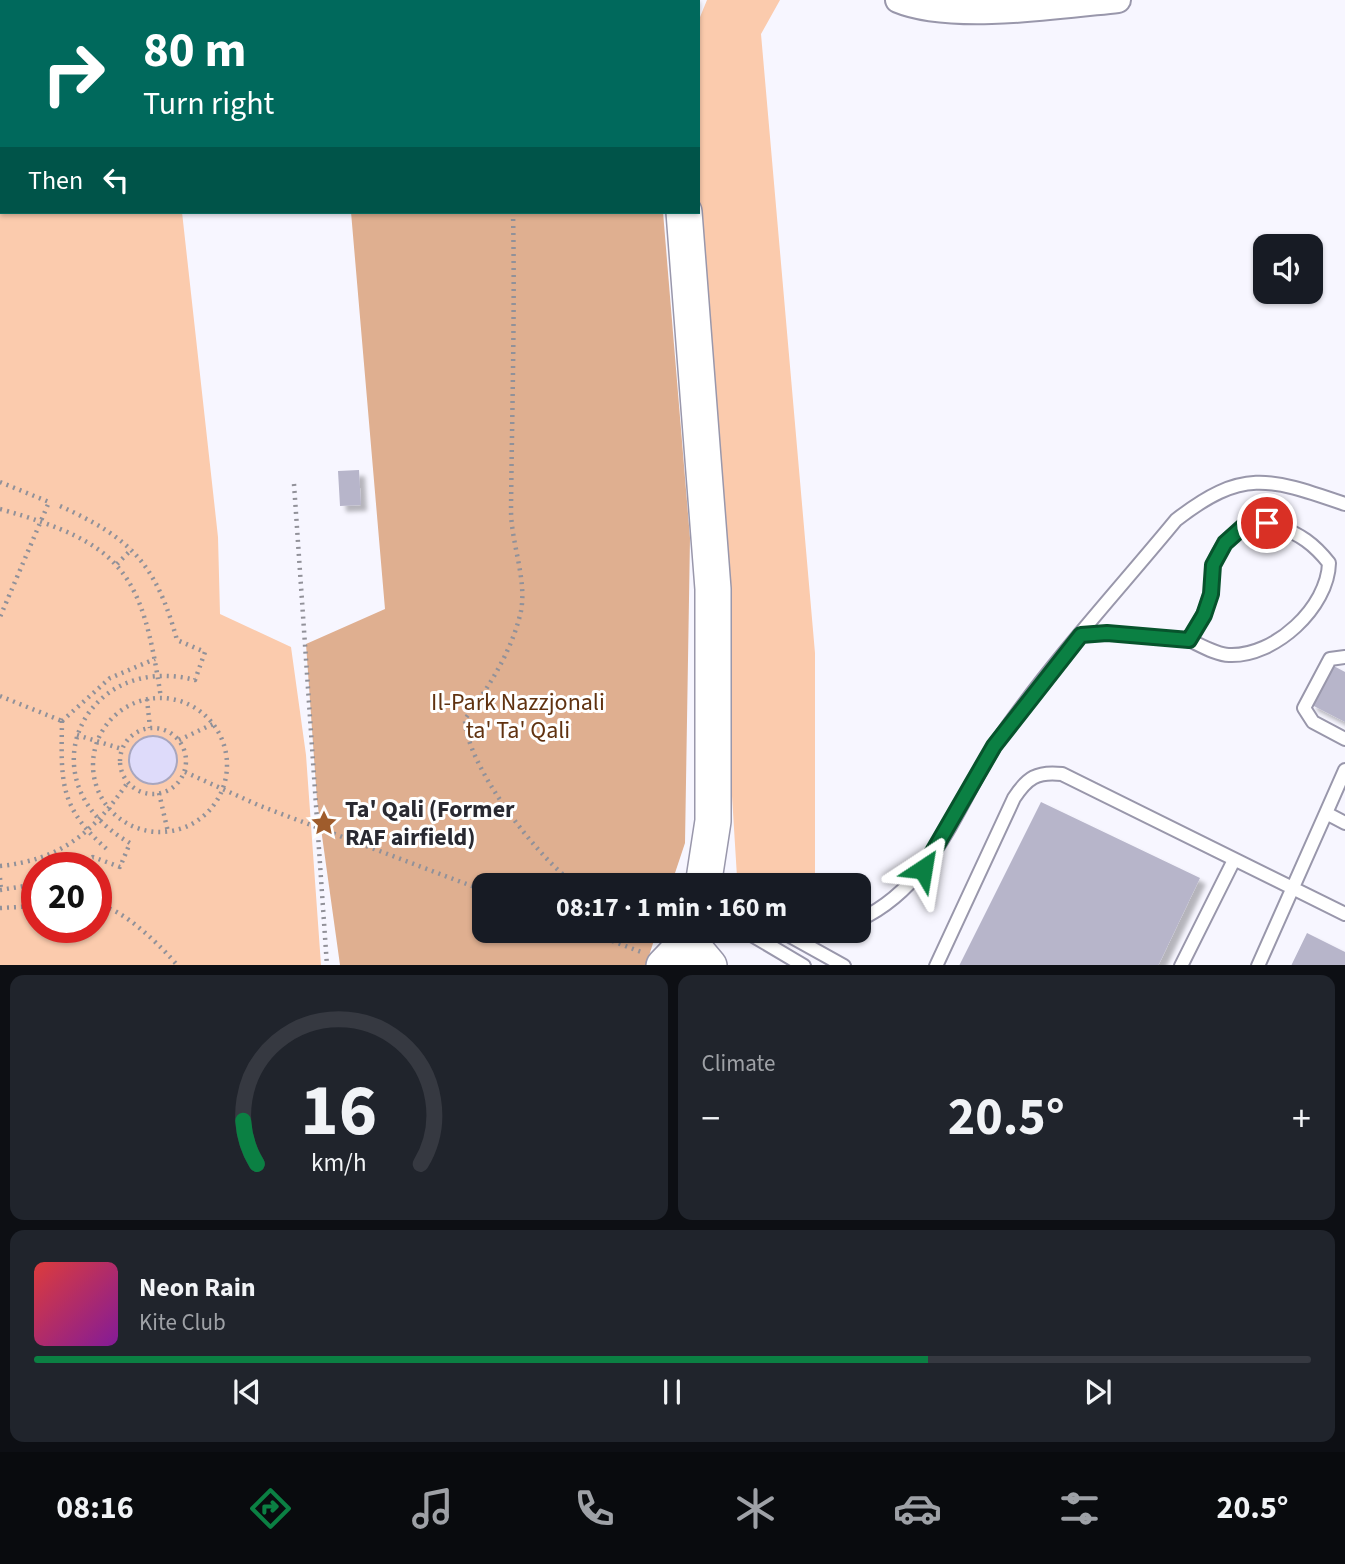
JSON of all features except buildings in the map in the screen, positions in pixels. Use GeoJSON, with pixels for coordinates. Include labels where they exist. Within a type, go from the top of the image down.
{"type":"FeatureCollection","features":[{"type":"Feature","properties":{"kind":"main road"},"geometry":{"type":"LineString","coordinates":[[684,214],[713,589],[713,821],[705,873]]}},
{"type":"Feature","properties":{"kind":"street"},"geometry":{"type":"LineString","coordinates":[[916,3],[1033,9],[1118,0]]}},
{"type":"Feature","properties":{"kind":"lane"},"geometry":{"type":"LineString","coordinates":[[871,915],[884,909],[911,885],[934,854],[1009,724],[1176,520],[1209,494],[1253,481],[1294,486],[1345,504]]}},
{"type":"Feature","properties":{"kind":"lane"},"geometry":{"type":"LineString","coordinates":[[1081,635],[1107,633],[1189,640],[1227,656],[1255,653],[1287,632],[1312,608],[1329,581],[1329,563],[1315,545],[1293,532],[1267,523],[1244,526],[1225,543],[1213,565],[1211,594],[1204,615],[1189,640]]}},
{"type":"Feature","properties":{"kind":"lane"},"geometry":{"type":"LineString","coordinates":[[1345,657],[1330,659],[1324,665],[1304,708],[1313,722],[1345,739]]}},
{"type":"Feature","properties":{"kind":"lane"},"geometry":{"type":"LineString","coordinates":[[1258,965],[1345,770]]}},
{"type":"Feature","properties":{"kind":"lane"},"geometry":{"type":"LineString","coordinates":[[936,965],[1014,798],[1027,779],[1045,772],[1062,774],[1345,914]]}},
{"type":"Feature","properties":{"kind":"lane"},"geometry":{"type":"LineString","coordinates":[[1326,813],[1345,823]]}},
{"type":"Feature","properties":{"kind":"lane"},"geometry":{"type":"LineString","coordinates":[[1181,965],[1234,860]]}},
{"type":"Feature","properties":{"kind":"lane"},"geometry":{"type":"LineString","coordinates":[[766,943],[804,965]]}},
{"type":"Feature","properties":{"kind":"lane"},"geometry":{"type":"LineString","coordinates":[[803,943],[844,965]]}},
{"type":"Feature","properties":{"kind":"path"},"geometry":{"type":"LineString","coordinates":[[513,214],[516,339],[511,514],[521,608],[512,642],[495,676],[465,719],[465,727],[472,749],[510,815],[563,873]]}},
{"type":"Feature","properties":{"kind":"path"},"geometry":{"type":"LineString","coordinates":[[0,482],[49,502],[0,617]]}},
{"type":"Feature","properties":{"kind":"path"},"geometry":{"type":"LineString","coordinates":[[294,484],[327,965]]}},
{"type":"Feature","properties":{"kind":"path"},"geometry":{"type":"LineString","coordinates":[[60,506],[103,526],[132,549],[145,564],[162,595],[177,640],[205,652],[195,680],[158,676],[132,682],[104,696],[77,735],[73,750],[73,773],[85,803],[99,820],[130,843],[120,867],[112,864]]}},
{"type":"Feature","properties":{"kind":"path"},"geometry":{"type":"LineString","coordinates":[[0,509],[41,522],[86,541],[117,564],[138,598],[155,659],[162,698]]}},
{"type":"Feature","properties":{"kind":"path"},"geometry":{"type":"LineString","coordinates":[[117,564],[132,549]]}},
{"type":"Feature","properties":{"kind":"path"},"geometry":{"type":"LineString","coordinates":[[109,851],[75,816],[62,779],[62,721],[104,682],[131,667],[155,659]]}},
{"type":"Feature","properties":{"kind":"path"},"geometry":{"type":"LineString","coordinates":[[0,696],[62,721]]}},
{"type":"Feature","properties":{"kind":"path"},"geometry":{"type":"LineString","coordinates":[[147,699],[150,728]]}},
{"type":"Feature","properties":{"kind":"path"},"geometry":{"type":"LineString","coordinates":[[147,699],[181,701],[199,710],[213,724],[222,739],[227,757],[227,774],[222,790],[211,809],[196,822],[168,832],[136,828],[109,810],[94,780],[92,763],[96,743],[114,715],[129,704],[147,699]]}},
{"type":"Feature","properties":{"kind":"path"},"geometry":{"type":"LineString","coordinates":[[180,740],[213,724]]}},
{"type":"Feature","properties":{"kind":"path"},"geometry":{"type":"LineString","coordinates":[[150,728],[161,728],[180,740],[185,750],[185,772],[175,786],[159,793],[142,792],[128,782],[121,766],[122,749],[133,734],[150,728]]}},
{"type":"Feature","properties":{"kind":"path"},"geometry":{"type":"LineString","coordinates":[[77,735],[122,749]]}},
{"type":"Feature","properties":{"kind":"path"},"geometry":{"type":"LineString","coordinates":[[185,772],[222,790],[472,886]]}},
{"type":"Feature","properties":{"kind":"path"},"geometry":{"type":"LineString","coordinates":[[0,866],[42,859],[61,850],[109,810],[128,782]]}},
{"type":"Feature","properties":{"kind":"path"},"geometry":{"type":"LineString","coordinates":[[159,793],[168,832]]}},
{"type":"Feature","properties":{"kind":"path"},"geometry":{"type":"LineString","coordinates":[[0,878],[0,890],[21,887]]}},
{"type":"Feature","properties":{"kind":"path"},"geometry":{"type":"LineString","coordinates":[[0,908],[21,907]]}},
{"type":"Feature","properties":{"kind":"path"},"geometry":{"type":"LineString","coordinates":[[112,910],[130,921],[178,965]]}},
{"type":"Feature","properties":{"kind":"path"},"geometry":{"type":"LineString","coordinates":[[639,943],[683,953]]}},
{"type":"Feature","properties":{"kind":"shaded area"},"geometry":{"type":"Polygon","coordinates":[[[707,0],[780,0],[761,34],[815,653],[815,873],[737,873],[696,214],[700,214],[700,17],[707,0]]]}},
{"type":"Feature","properties":{"kind":"shaded area"},"geometry":{"type":"Polygon","coordinates":[[[0,214],[182,214],[218,537],[220,614],[291,647],[306,755],[321,965],[0,965],[0,214]]]}},
{"type":"Feature","properties":{"kind":"shaded area"},"geometry":{"type":"Polygon","coordinates":[[[153,736],[170,743],[177,760],[170,777],[153,784],[136,777],[129,760],[136,743],[153,736]]]}},
{"type":"Feature","properties":{"kind":"green space","name":"Il-Park Nazzjonali ta' Ta' Qali"},"geometry":{"type":"Polygon","coordinates":[[[351,214],[663,214],[690,538],[685,843],[675,873],[472,873],[472,943],[653,943],[646,965],[340,965],[317,800],[306,644],[385,609],[351,214]]]}},
{"type":"Feature","properties":{"kind":"place","name":"Ta' Qali (Former RAF airfield)"},"geometry":{"type":"Point","coordinates":[324,823]}},
{"type":"Feature","properties":{"kind":"route"},"geometry":{"type":"LineString","coordinates":[[923,869],[994,746],[1081,635],[1107,633],[1189,640],[1204,615],[1211,594],[1213,565],[1225,543],[1244,526],[1267,523]]}}]}
